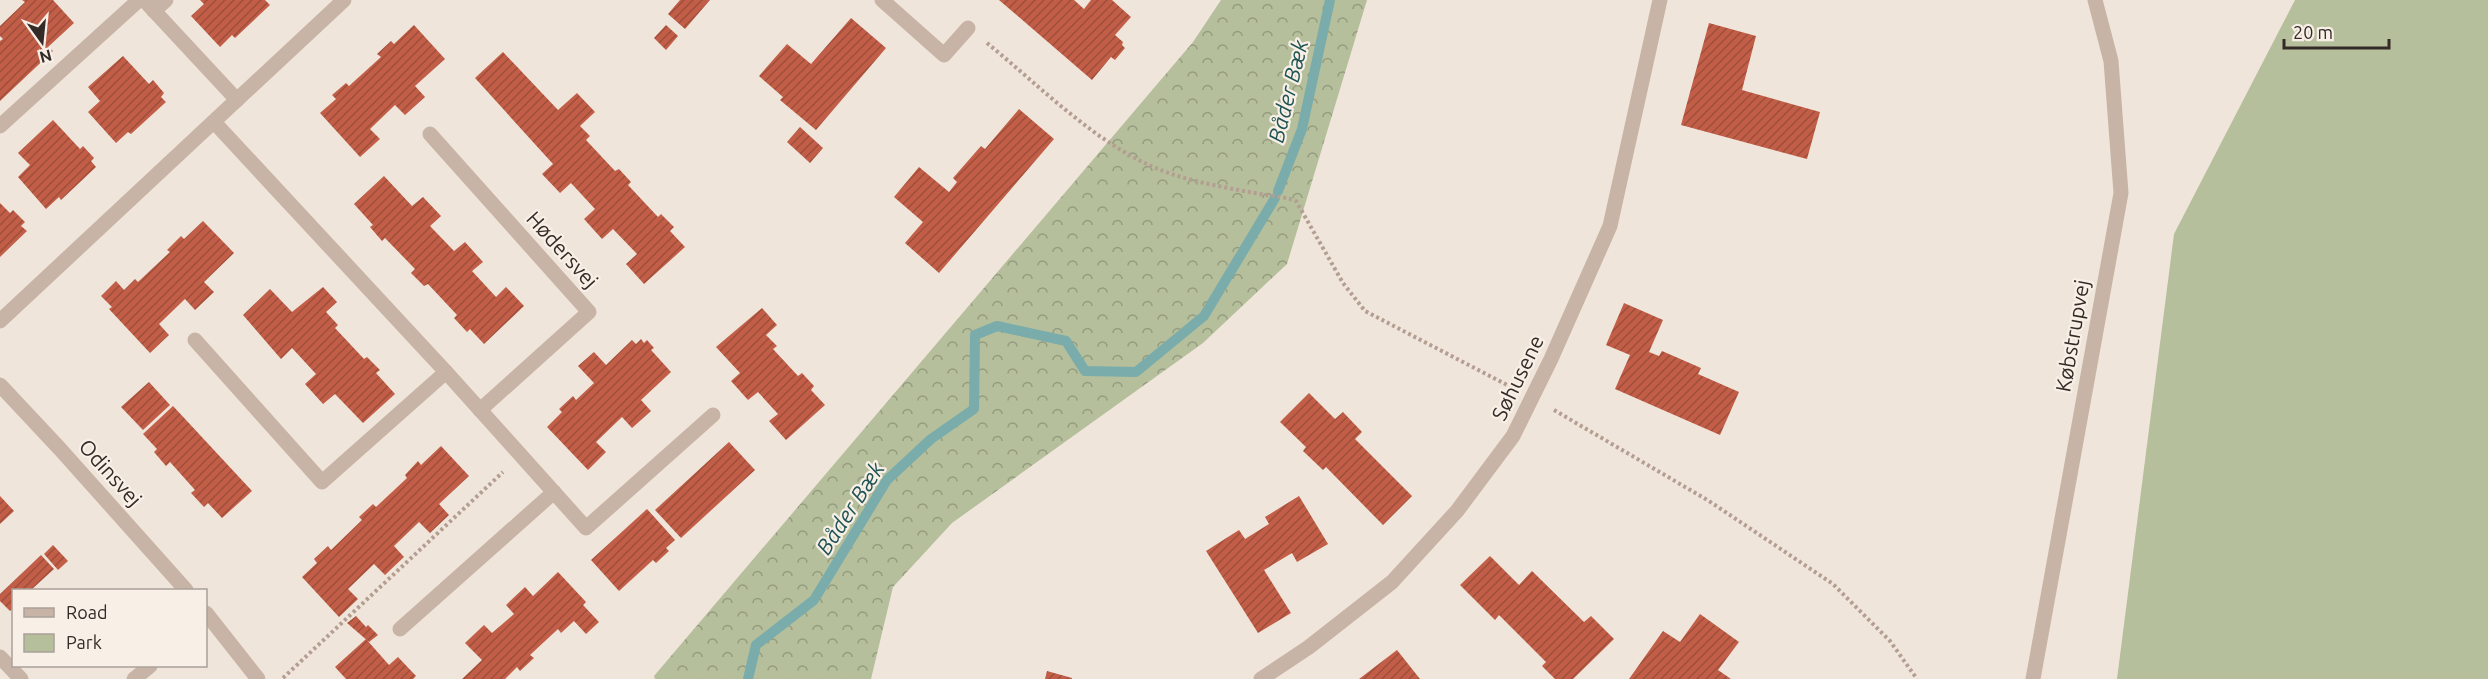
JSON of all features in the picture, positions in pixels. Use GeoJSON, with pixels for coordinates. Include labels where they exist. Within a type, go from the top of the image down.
{"type":"FeatureCollection","features":[{"type":"Feature","properties":{"kind":"street"},"geometry":{"type":"LineString","coordinates":[[0,126],[139,0]]}},
{"type":"Feature","properties":{"kind":"street"},"geometry":{"type":"LineString","coordinates":[[166,0],[149,5],[237,100]]}},
{"type":"Feature","properties":{"kind":"street"},"geometry":{"type":"LineString","coordinates":[[0,321],[344,0]]}},
{"type":"Feature","properties":{"kind":"street"},"geometry":{"type":"LineString","coordinates":[[882,0],[944,55],[968,28]]}},
{"type":"Feature","properties":{"kind":"street","name":"Søhusene"},"geometry":{"type":"LineString","coordinates":[[1261,679],[1309,647],[1392,582],[1457,511],[1514,436],[1610,226],[1660,0]]}},
{"type":"Feature","properties":{"kind":"street","name":"Købstrupvej"},"geometry":{"type":"LineString","coordinates":[[2033,679],[2121,193],[2110,61],[2095,0]]}},
{"type":"Feature","properties":{"kind":"street"},"geometry":{"type":"LineString","coordinates":[[214,122],[446,372],[586,528],[713,415]]}},
{"type":"Feature","properties":{"kind":"street","name":"Hødersvej"},"geometry":{"type":"LineString","coordinates":[[430,134],[589,312],[480,410]]}},
{"type":"Feature","properties":{"kind":"street"},"geometry":{"type":"LineString","coordinates":[[195,340],[322,482],[446,372]]}},
{"type":"Feature","properties":{"kind":"street","name":"Odinsvej"},"geometry":{"type":"LineString","coordinates":[[0,385],[184,589]]}},
{"type":"Feature","properties":{"kind":"street"},"geometry":{"type":"LineString","coordinates":[[400,629],[554,492]]}},
{"type":"Feature","properties":{"kind":"street"},"geometry":{"type":"LineString","coordinates":[[207,616],[258,679]]}},
{"type":"Feature","properties":{"kind":"street"},"geometry":{"type":"LineString","coordinates":[[0,657],[21,679]]}},
{"type":"Feature","properties":{"kind":"street"},"geometry":{"type":"LineString","coordinates":[[134,679],[149,667]]}},
{"type":"Feature","properties":{"kind":"path"},"geometry":{"type":"LineString","coordinates":[[968,28],[1105,140],[1133,158],[1191,180],[1264,195],[1282,195],[1296,201],[1343,283],[1365,311],[1533,398],[1709,501],[1833,584],[1890,641],[1917,679]]}},
{"type":"Feature","properties":{"kind":"path"},"geometry":{"type":"LineString","coordinates":[[283,679],[521,456]]}},
{"type":"Feature","properties":{"kind":"green space"},"geometry":{"type":"Polygon","coordinates":[[[1221,0],[1367,0],[1287,264],[1203,343],[952,523],[893,587],[871,679],[655,679],[654,676],[1193,42],[1221,0]]]}},
{"type":"Feature","properties":{"kind":"green space"},"geometry":{"type":"Polygon","coordinates":[[[2295,0],[2488,0],[2488,679],[2117,679],[2174,234],[2295,0]]]}},
{"type":"Feature","properties":{"kind":"building"},"geometry":{"type":"Polygon","coordinates":[[[22,0],[53,0],[74,23],[48,47],[53,51],[0,101],[0,41],[3,39],[0,36],[0,26],[25,2],[22,0]]]}},
{"type":"Feature","properties":{"kind":"building"},"geometry":{"type":"Polygon","coordinates":[[[200,0],[265,0],[270,5],[235,38],[232,35],[220,47],[191,16],[204,4],[200,0]]]}},
{"type":"Feature","properties":{"kind":"building"},"geometry":{"type":"Polygon","coordinates":[[[680,0],[710,0],[685,29],[668,14],[680,0]]]}},
{"type":"Feature","properties":{"kind":"building"},"geometry":{"type":"Polygon","coordinates":[[[999,0],[1074,0],[1084,9],[1091,0],[1112,0],[1131,17],[1115,35],[1123,42],[1122,45],[1125,48],[1115,60],[1111,57],[1092,80],[999,0]]]}},
{"type":"Feature","properties":{"kind":"building"},"geometry":{"type":"Polygon","coordinates":[[[851,18],[886,48],[816,130],[780,100],[783,97],[759,76],[787,44],[811,64],[851,18]]]}},
{"type":"Feature","properties":{"kind":"building"},"geometry":{"type":"Polygon","coordinates":[[[1709,23],[1756,36],[1742,90],[1820,112],[1807,159],[1681,125],[1709,23]]]}},
{"type":"Feature","properties":{"kind":"building"},"geometry":{"type":"Polygon","coordinates":[[[414,25],[445,59],[415,86],[425,97],[405,115],[395,105],[370,129],[380,139],[360,157],[320,113],[336,99],[332,95],[346,83],[349,86],[381,57],[377,54],[391,41],[394,44],[414,25]]]}},
{"type":"Feature","properties":{"kind":"building"},"geometry":{"type":"Polygon","coordinates":[[[666,25],[678,36],[666,50],[654,38],[666,25]]]}},
{"type":"Feature","properties":{"kind":"building"},"geometry":{"type":"Polygon","coordinates":[[[503,52],[558,110],[577,93],[595,112],[580,126],[590,136],[586,140],[615,171],[619,169],[631,182],[628,185],[658,217],[661,214],[674,227],[670,231],[685,247],[644,284],[626,264],[637,254],[613,229],[602,239],[584,219],[595,209],[571,183],[560,193],[542,174],[553,164],[475,78],[503,52]]]}},
{"type":"Feature","properties":{"kind":"building"},"geometry":{"type":"Polygon","coordinates":[[[123,56],[149,84],[153,80],[164,93],[161,97],[166,102],[131,134],[128,132],[116,143],[88,112],[100,101],[88,87],[123,56]]]}},
{"type":"Feature","properties":{"kind":"building"},"geometry":{"type":"Polygon","coordinates":[[[1019,109],[1054,139],[939,273],[905,243],[923,222],[894,197],[919,167],[949,192],[957,182],[953,178],[981,146],[985,149],[1019,109]]]}},
{"type":"Feature","properties":{"kind":"building"},"geometry":{"type":"Polygon","coordinates":[[[53,120],[80,149],[83,146],[94,158],[91,161],[96,167],[61,200],[59,197],[46,209],[18,177],[30,165],[18,153],[53,120]]]}},
{"type":"Feature","properties":{"kind":"building"},"geometry":{"type":"Polygon","coordinates":[[[800,127],[823,148],[810,163],[787,142],[800,127]]]}},
{"type":"Feature","properties":{"kind":"building"},"geometry":{"type":"Polygon","coordinates":[[[384,176],[412,206],[423,197],[441,216],[430,226],[454,251],[465,242],[483,262],[472,271],[496,297],[506,287],[524,306],[484,344],[470,329],[467,332],[454,318],[457,315],[428,284],[424,286],[411,273],[415,269],[385,238],[382,241],[370,227],[373,225],[354,204],[384,176]]]}},
{"type":"Feature","properties":{"kind":"building"},"geometry":{"type":"Polygon","coordinates":[[[0,203],[10,213],[13,210],[25,222],[21,226],[27,231],[0,257],[0,203]]]}},
{"type":"Feature","properties":{"kind":"building"},"geometry":{"type":"Polygon","coordinates":[[[203,221],[234,253],[204,282],[214,292],[195,310],[185,299],[159,324],[169,335],[150,353],[109,309],[112,307],[101,296],[116,281],[124,290],[135,279],[138,282],[170,252],[167,250],[181,236],[184,239],[203,221]]]}},
{"type":"Feature","properties":{"kind":"building"},"geometry":{"type":"Polygon","coordinates":[[[323,287],[337,302],[326,312],[338,325],[335,328],[364,359],[367,357],[380,370],[376,373],[395,394],[363,423],[335,394],[323,404],[305,384],[316,374],[292,348],[281,359],[243,315],[270,289],[292,312],[323,287]]]}},
{"type":"Feature","properties":{"kind":"building"},"geometry":{"type":"Polygon","coordinates":[[[1624,303],[1663,320],[1649,352],[1659,356],[1662,351],[1701,368],[1698,374],[1739,392],[1720,435],[1615,389],[1630,355],[1606,345],[1624,303]]]}},
{"type":"Feature","properties":{"kind":"building"},"geometry":{"type":"Polygon","coordinates":[[[762,308],[777,325],[766,335],[777,346],[773,349],[798,376],[802,373],[814,386],[811,390],[825,405],[786,440],[769,421],[778,414],[758,392],[748,400],[731,381],[740,373],[716,347],[762,308]]]}},
{"type":"Feature","properties":{"kind":"building"},"geometry":{"type":"Polygon","coordinates":[[[641,339],[644,343],[647,340],[654,348],[651,350],[671,372],[641,400],[651,411],[632,428],[622,417],[596,442],[606,452],[588,470],[547,427],[562,412],[559,409],[573,396],[576,400],[594,383],[578,366],[594,352],[606,365],[632,340],[636,344],[641,339]]]}},
{"type":"Feature","properties":{"kind":"building"},"geometry":{"type":"Polygon","coordinates":[[[149,382],[170,405],[143,430],[121,407],[149,382]]]}},
{"type":"Feature","properties":{"kind":"building"},"geometry":{"type":"Polygon","coordinates":[[[1309,393],[1335,419],[1343,412],[1362,432],[1355,439],[1412,496],[1383,525],[1326,467],[1323,470],[1303,451],[1306,447],[1280,422],[1309,393]]]}},
{"type":"Feature","properties":{"kind":"building"},"geometry":{"type":"Polygon","coordinates":[[[173,406],[252,491],[222,518],[208,503],[204,507],[191,493],[195,490],[170,462],[166,466],[154,452],[157,449],[143,434],[173,406]]]}},
{"type":"Feature","properties":{"kind":"building"},"geometry":{"type":"Polygon","coordinates":[[[729,442],[755,470],[681,538],[655,510],[729,442]]]}},
{"type":"Feature","properties":{"kind":"building"},"geometry":{"type":"Polygon","coordinates":[[[441,446],[469,476],[439,504],[449,515],[430,533],[419,522],[394,546],[404,557],[385,575],[374,564],[348,589],[358,599],[339,617],[302,577],[317,563],[314,559],[328,546],[331,550],[362,520],[359,517],[373,504],[376,507],[407,478],[405,475],[418,461],[421,465],[441,446]]]}},
{"type":"Feature","properties":{"kind":"building"},"geometry":{"type":"Polygon","coordinates":[[[0,496],[14,511],[0,524],[0,496]]]}},
{"type":"Feature","properties":{"kind":"building"},"geometry":{"type":"Polygon","coordinates":[[[1299,496],[1328,544],[1297,562],[1292,553],[1264,570],[1291,613],[1258,633],[1206,551],[1239,530],[1245,539],[1269,524],[1265,517],[1299,496]]]}},
{"type":"Feature","properties":{"kind":"building"},"geometry":{"type":"Polygon","coordinates":[[[647,509],[675,540],[666,548],[669,551],[656,563],[653,560],[619,591],[591,560],[647,509]]]}},
{"type":"Feature","properties":{"kind":"building"},"geometry":{"type":"Polygon","coordinates":[[[53,545],[68,561],[58,570],[44,554],[53,545]]]}},
{"type":"Feature","properties":{"kind":"building"},"geometry":{"type":"Polygon","coordinates":[[[41,555],[54,569],[32,589],[12,589],[12,609],[10,611],[0,601],[0,594],[41,555]]]}},
{"type":"Feature","properties":{"kind":"building"},"geometry":{"type":"Polygon","coordinates":[[[1490,556],[1519,585],[1532,571],[1584,622],[1591,616],[1614,639],[1573,679],[1555,679],[1542,666],[1546,662],[1499,615],[1495,620],[1460,585],[1490,556]]]}},
{"type":"Feature","properties":{"kind":"building"},"geometry":{"type":"Polygon","coordinates":[[[558,572],[586,602],[583,605],[599,622],[586,634],[574,621],[561,633],[558,629],[530,655],[534,658],[520,671],[517,667],[505,679],[462,679],[482,660],[465,643],[484,625],[492,633],[514,614],[506,605],[525,587],[533,596],[558,572]]]}},
{"type":"Feature","properties":{"kind":"building"},"geometry":{"type":"Polygon","coordinates":[[[1700,614],[1739,642],[1718,670],[1731,679],[1629,679],[1663,631],[1680,642],[1700,614]]]}},
{"type":"Feature","properties":{"kind":"building"},"geometry":{"type":"Polygon","coordinates":[[[356,616],[378,635],[369,642],[347,623],[356,616]]]}},
{"type":"Feature","properties":{"kind":"building"},"geometry":{"type":"Polygon","coordinates":[[[366,639],[389,665],[398,657],[416,676],[413,679],[346,679],[335,667],[366,639]]]}},
{"type":"Feature","properties":{"kind":"building"},"geometry":{"type":"Polygon","coordinates":[[[1397,650],[1420,679],[1359,679],[1397,650]]]}},
{"type":"Feature","properties":{"kind":"building"},"geometry":{"type":"Polygon","coordinates":[[[1047,671],[1072,678],[1072,679],[1045,679],[1047,671]]]}},
{"type":"Feature","properties":{"kind":"waterway","name":"Båder Bæk"},"geometry":{"type":"LineString","coordinates":[[1278,191],[1302,129],[1330,0]]}},
{"type":"Feature","properties":{"kind":"waterway","name":"Båder Bæk"},"geometry":{"type":"LineString","coordinates":[[748,679],[756,645],[814,600],[887,480],[931,439],[974,409],[975,335],[997,326],[1066,341],[1085,371],[1136,372],[1204,316],[1275,198]]}}]}
